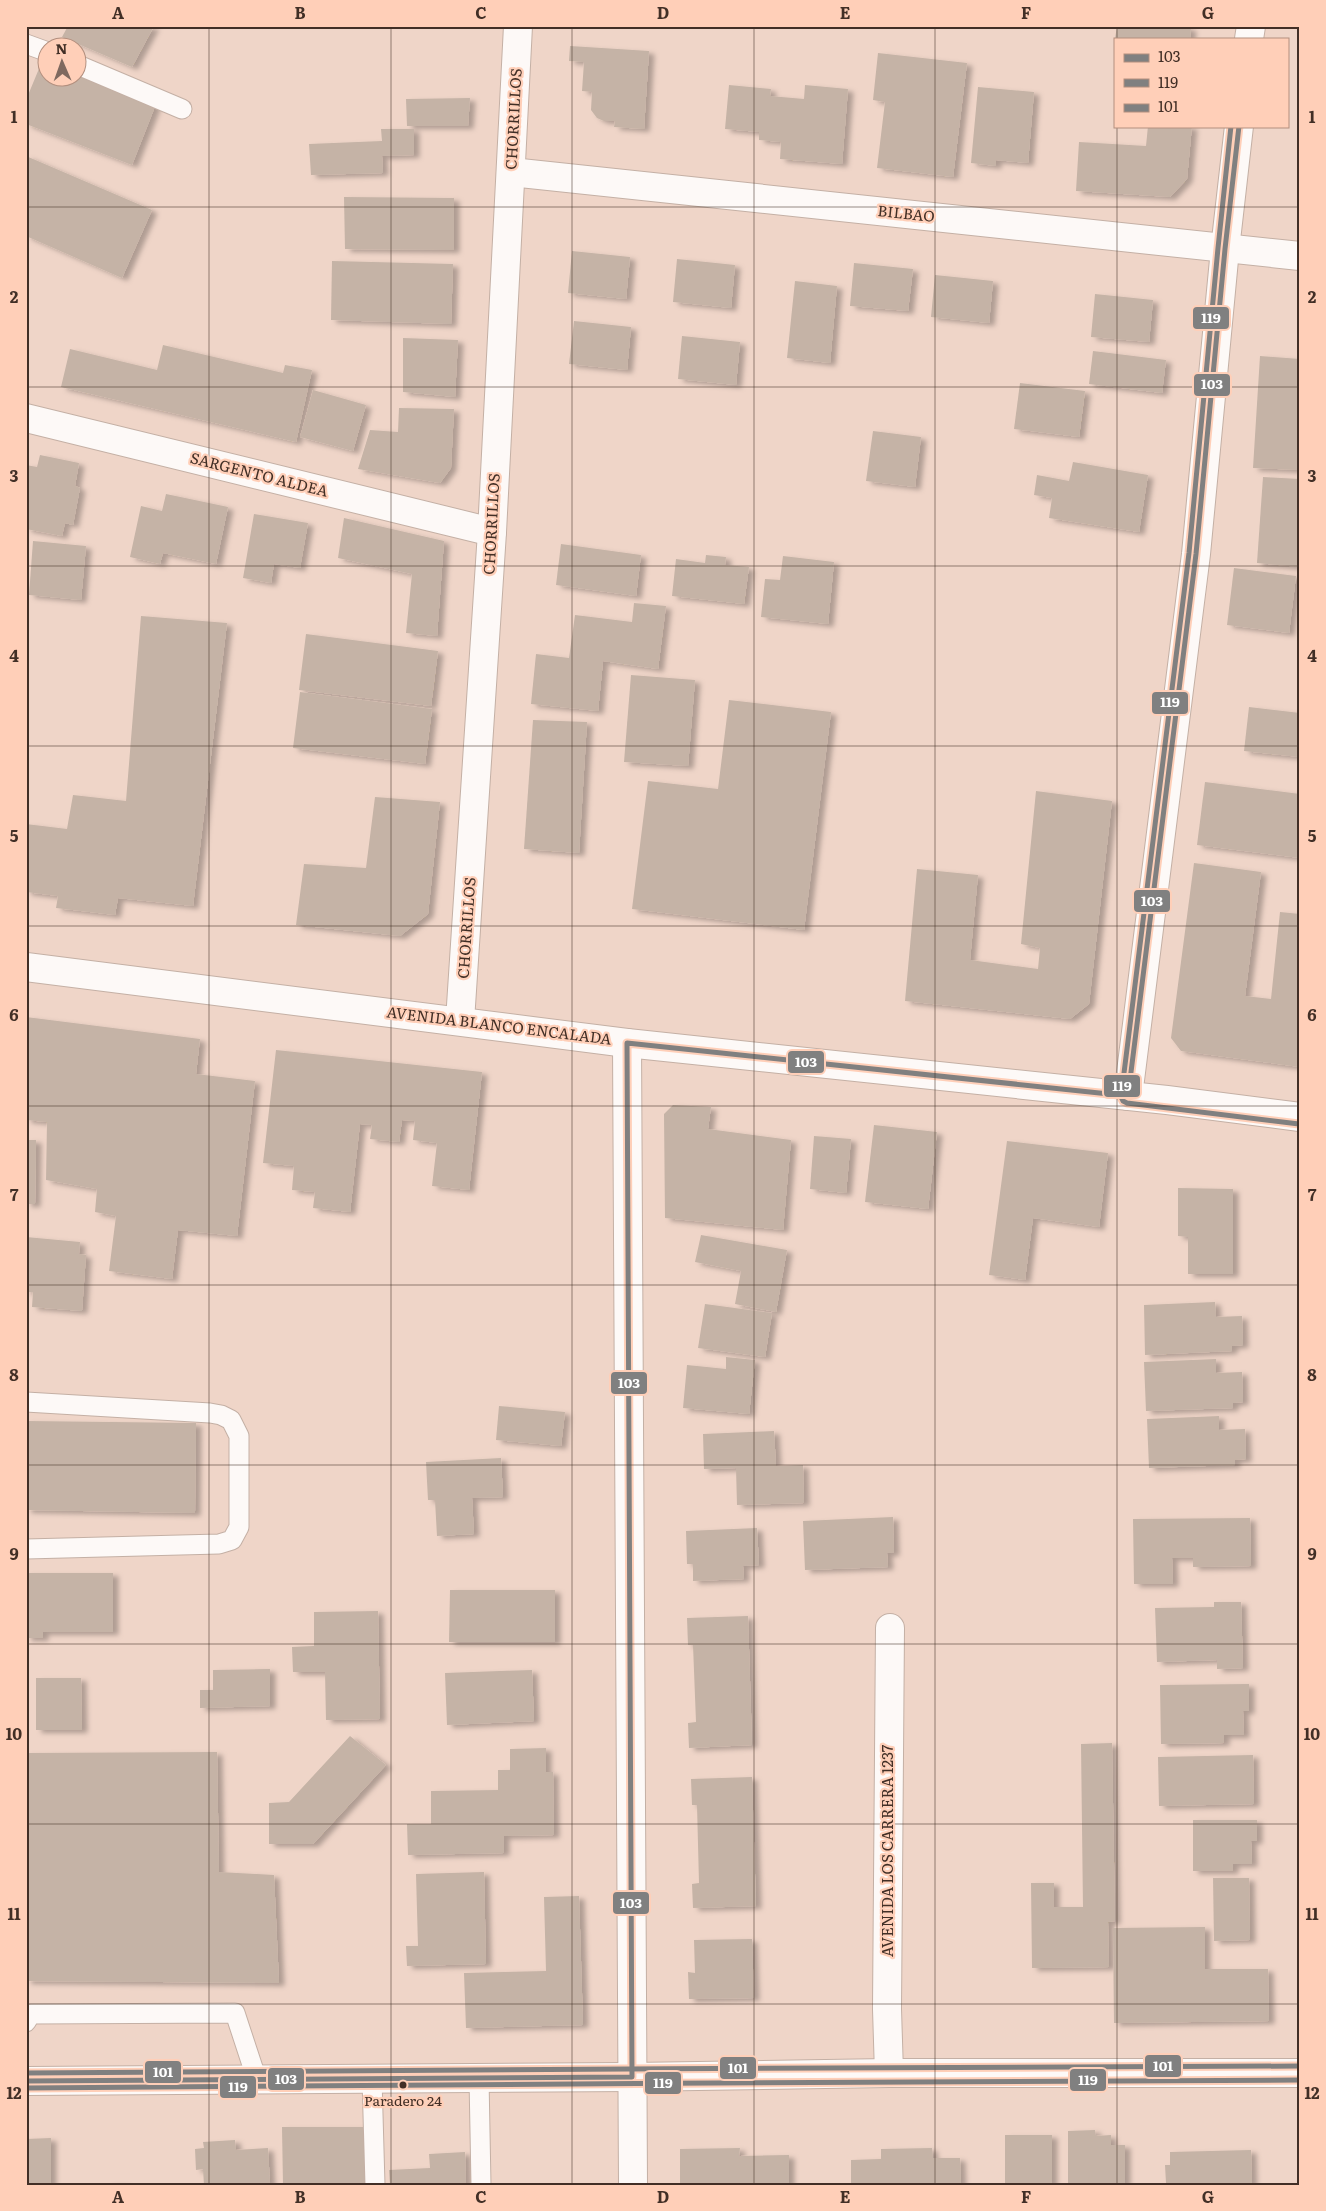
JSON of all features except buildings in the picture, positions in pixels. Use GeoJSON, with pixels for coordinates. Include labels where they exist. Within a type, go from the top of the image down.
{"type":"FeatureCollection","features":[{"type":"Feature","properties":{"kind":"street","name":"CHORRILLOS"},"geometry":{"type":"LineString","coordinates":[[460,1021],[492,532],[518,26]]}},
{"type":"Feature","properties":{"kind":"street"},"geometry":{"type":"LineString","coordinates":[[1128,1096],[1196,554],[1224,249],[1239,128]]}},
{"type":"Feature","properties":{"kind":"street","name":"BILBAO"},"geometry":{"type":"LineString","coordinates":[[511,172],[1300,256]]}},
{"type":"Feature","properties":{"kind":"street","name":"SARGENTO ALDEA"},"geometry":{"type":"LineString","coordinates":[[26,418],[492,532]]}},
{"type":"Feature","properties":{"kind":"street","name":"AVENIDA BLANCO ENCALADA"},"geometry":{"type":"LineString","coordinates":[[26,967],[628,1043],[1128,1096],[1299,1117]]}},
{"type":"Feature","properties":{"kind":"street"},"geometry":{"type":"LineString","coordinates":[[628,1043],[633,2185]]}},
{"type":"Feature","properties":{"kind":"street"},"geometry":{"type":"LineString","coordinates":[[1299,1117],[1300,1129]]}},
{"type":"Feature","properties":{"kind":"street","name":"AVENIDA LOS CARRERA 1237"},"geometry":{"type":"LineString","coordinates":[[889,2073],[887,1999],[890,1628]]}},
{"type":"Feature","properties":{"kind":"street"},"geometry":{"type":"LineString","coordinates":[[26,2081],[632,2078],[889,2073],[1300,2073]]}},
{"type":"Feature","properties":{"kind":"lane"},"geometry":{"type":"LineString","coordinates":[[26,44],[38,48]]}},
{"type":"Feature","properties":{"kind":"lane"},"geometry":{"type":"LineString","coordinates":[[88,69],[182,109]]}},
{"type":"Feature","properties":{"kind":"lane"},"geometry":{"type":"LineString","coordinates":[[26,1402],[210,1414],[221,1415],[231,1420],[239,1436],[239,1527],[232,1540],[219,1544],[26,1549]]}},
{"type":"Feature","properties":{"kind":"lane"},"geometry":{"type":"LineString","coordinates":[[26,2022],[30,2014],[235,2013],[257,2080]]}},
{"type":"Feature","properties":{"kind":"lane"},"geometry":{"type":"LineString","coordinates":[[479,2078],[481,2185]]}},
{"type":"Feature","properties":{"kind":"lane"},"geometry":{"type":"LineString","coordinates":[[372,2079],[375,2185]]}},
{"type":"Feature","properties":{"kind":"transit line","name":"119"},"geometry":{"type":"LineString","coordinates":[[1231,128],[1189,553],[1121,1097],[1127,1103],[1299,1124]]}},
{"type":"Feature","properties":{"kind":"transit line","name":"103"},"geometry":{"type":"LineString","coordinates":[[26,2081],[632,2077],[627,1043],[1128,1096],[1196,554],[1225,249],[1239,128]]}},
{"type":"Feature","properties":{"kind":"transit line","name":"101"},"geometry":{"type":"LineString","coordinates":[[26,2073],[1300,2066]]}},
{"type":"Feature","properties":{"kind":"transit line","name":"119"},"geometry":{"type":"LineString","coordinates":[[26,2088],[1300,2080]]}},
{"type":"Feature","properties":{"kind":"place","name":"Paradero 24"},"geometry":{"type":"Point","coordinates":[403,2085]}}]}
